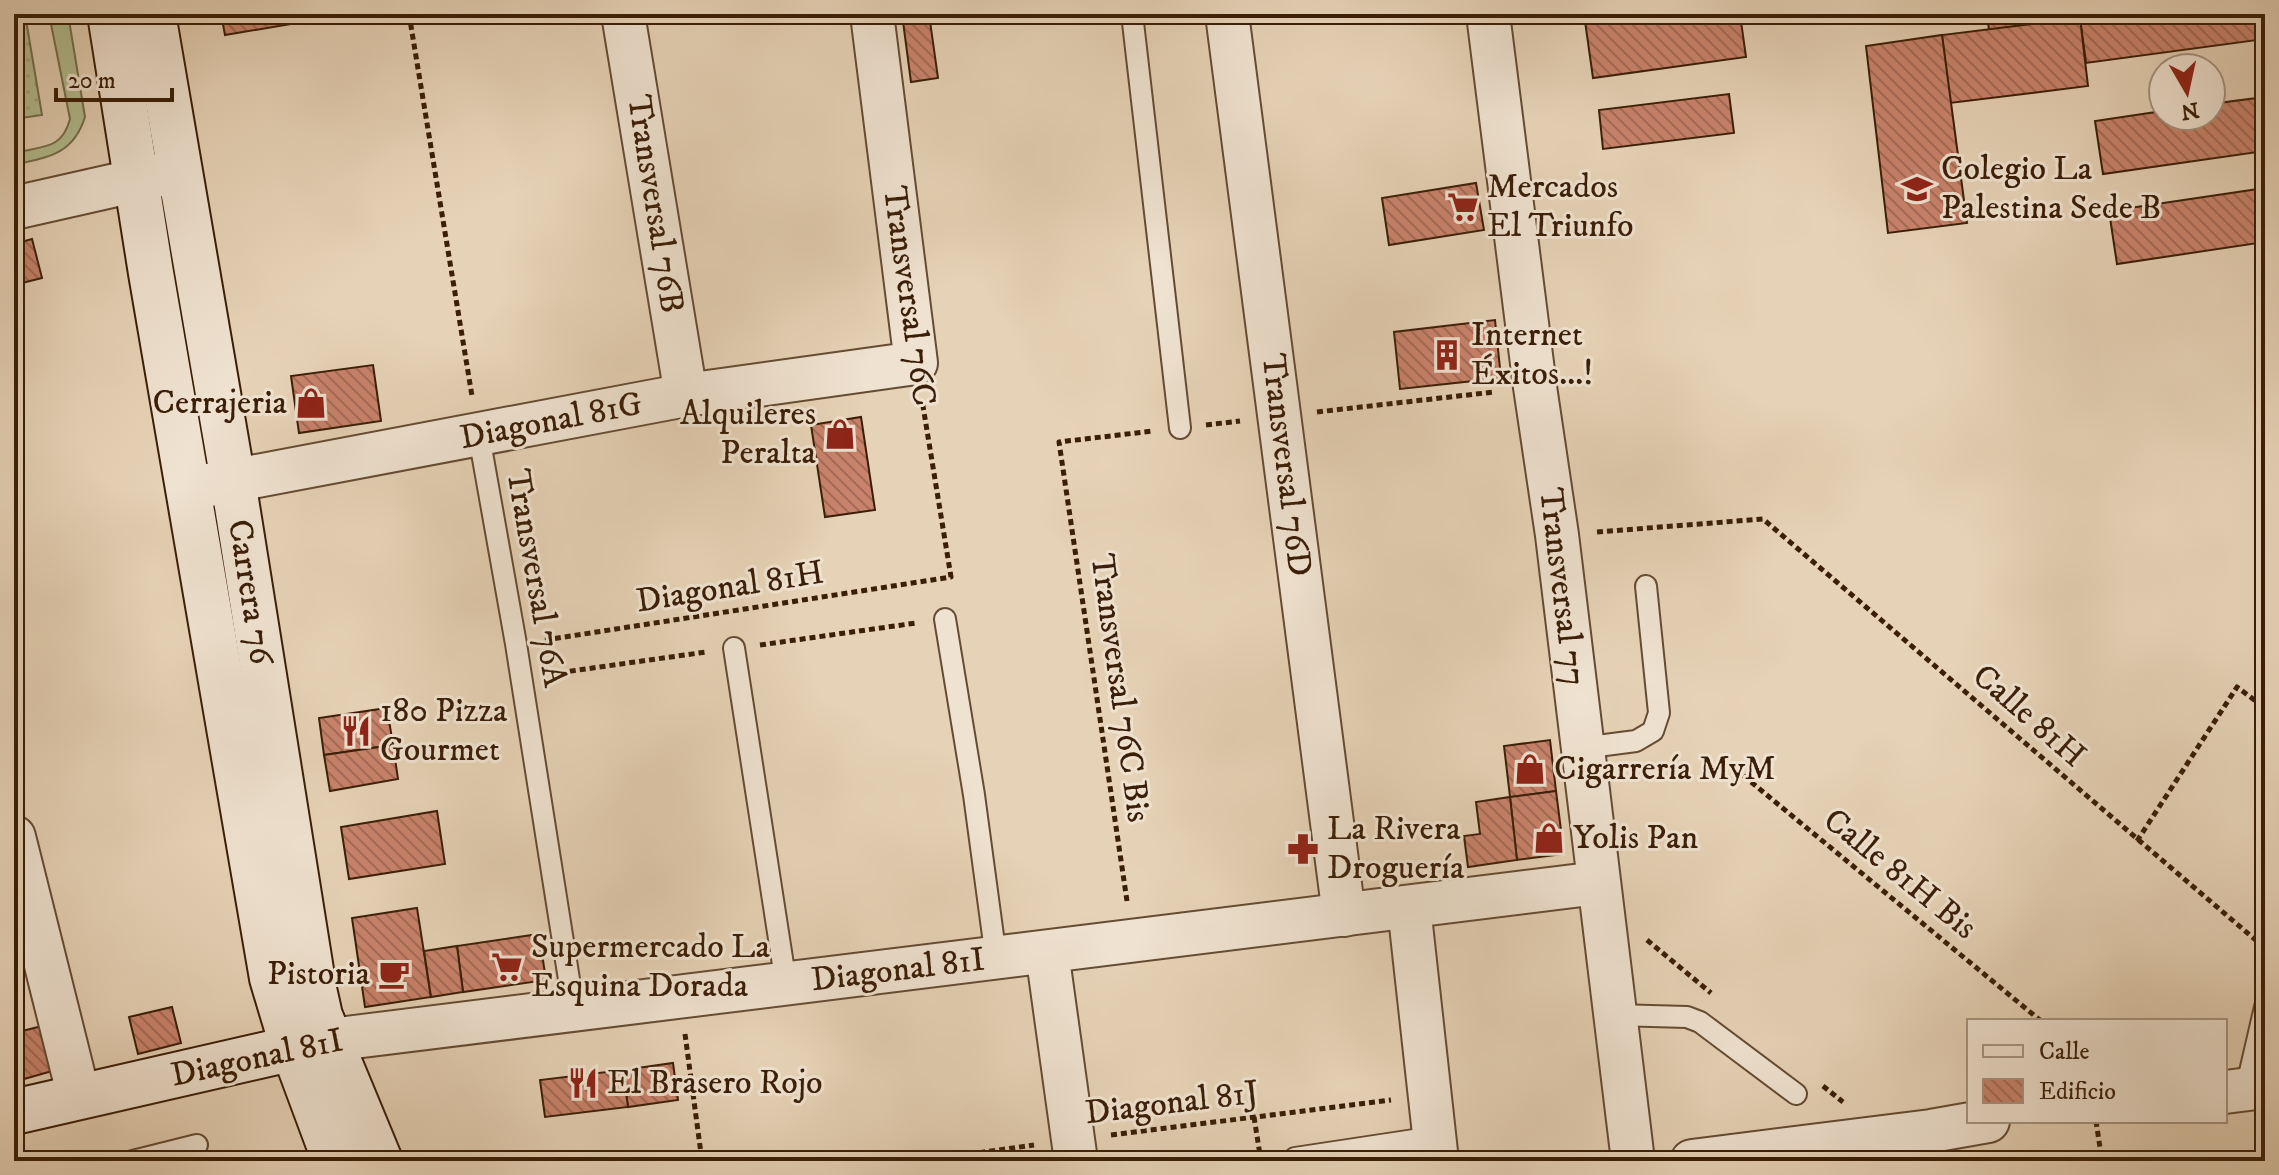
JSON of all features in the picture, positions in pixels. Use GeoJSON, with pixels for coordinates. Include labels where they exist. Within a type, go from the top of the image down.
{"type":"FeatureCollection","features":[{"type":"Feature","properties":{"kind":"main road","name":"Carrera 76"},"geometry":{"type":"LineString","coordinates":[[110,14],[272,978],[380,1161]]}},
{"type":"Feature","properties":{"kind":"main road","name":"Carrera 76"},"geometry":{"type":"LineString","coordinates":[[153,14],[320,1016],[311,1044],[335,1161]]}},
{"type":"Feature","properties":{"kind":"main road","name":"Diagonal 81I"},"geometry":{"type":"LineString","coordinates":[[14,1112],[311,1044]]}},
{"type":"Feature","properties":{"kind":"street","name":"Transversal 76B"},"geometry":{"type":"LineString","coordinates":[[623,14],[686,395]]}},
{"type":"Feature","properties":{"kind":"street","name":"Transversal 76C"},"geometry":{"type":"LineString","coordinates":[[872,14],[916,363]]}},
{"type":"Feature","properties":{"kind":"street","name":"Transversal 76D"},"geometry":{"type":"LineString","coordinates":[[1227,14],[1344,915]]}},
{"type":"Feature","properties":{"kind":"street","name":"Transversal 77"},"geometry":{"type":"LineString","coordinates":[[1488,14],[1557,535],[1633,1161]]}},
{"type":"Feature","properties":{"kind":"street"},"geometry":{"type":"LineString","coordinates":[[14,208],[178,171]]}},
{"type":"Feature","properties":{"kind":"street","name":"Diagonal 81G"},"geometry":{"type":"LineString","coordinates":[[188,489],[686,395],[916,363]]}},
{"type":"Feature","properties":{"kind":"street"},"geometry":{"type":"LineString","coordinates":[[14,837],[79,1097]]}},
{"type":"Feature","properties":{"kind":"street","name":"Diagonal 81I"},"geometry":{"type":"LineString","coordinates":[[311,1044],[1598,883]]}},
{"type":"Feature","properties":{"kind":"street"},"geometry":{"type":"LineString","coordinates":[[1409,907],[1436,1149]]}},
{"type":"Feature","properties":{"kind":"street"},"geometry":{"type":"LineString","coordinates":[[1047,952],[1074,1150]]}},
{"type":"Feature","properties":{"kind":"street"},"geometry":{"type":"LineString","coordinates":[[1692,1161],[1931,1131],[1970,1123]]}},
{"type":"Feature","properties":{"kind":"lane"},"geometry":{"type":"LineString","coordinates":[[1132,14],[1180,428]]}},
{"type":"Feature","properties":{"kind":"lane","name":"Transversal 76A"},"geometry":{"type":"LineString","coordinates":[[479,436],[516,644],[574,1011]]}},
{"type":"Feature","properties":{"kind":"lane"},"geometry":{"type":"LineString","coordinates":[[1582,748],[1636,741],[1653,731],[1659,713],[1646,586]]}},
{"type":"Feature","properties":{"kind":"lane"},"geometry":{"type":"LineString","coordinates":[[945,619],[974,795],[996,958]]}},
{"type":"Feature","properties":{"kind":"lane"},"geometry":{"type":"LineString","coordinates":[[734,648],[786,984]]}},
{"type":"Feature","properties":{"kind":"lane"},"geometry":{"type":"LineString","coordinates":[[2245,1090],[2265,1007]]}},
{"type":"Feature","properties":{"kind":"lane"},"geometry":{"type":"LineString","coordinates":[[1615,1015],[1687,1017],[1700,1022],[1796,1094]]}},
{"type":"Feature","properties":{"kind":"lane"},"geometry":{"type":"LineString","coordinates":[[133,1161],[197,1145]]}},
{"type":"Feature","properties":{"kind":"lane"},"geometry":{"type":"LineString","coordinates":[[1295,1158],[1436,1149]]}},
{"type":"Feature","properties":{"kind":"path","name":"Transversal 76A"},"geometry":{"type":"LineString","coordinates":[[409,14],[479,436]]}},
{"type":"Feature","properties":{"kind":"path","name":"Transversal 76C"},"geometry":{"type":"LineString","coordinates":[[916,363],[951,577]]}},
{"type":"Feature","properties":{"kind":"path","name":"Transversal 76C Bis"},"geometry":{"type":"LineString","coordinates":[[1059,442],[1133,942]]}},
{"type":"Feature","properties":{"kind":"path","name":"Calle 81H"},"geometry":{"type":"LineString","coordinates":[[1557,535],[1763,519],[2265,948]]}},
{"type":"Feature","properties":{"kind":"path","name":"Diagonal 81H"},"geometry":{"type":"LineString","coordinates":[[516,644],[951,577]]}},
{"type":"Feature","properties":{"kind":"path"},"geometry":{"type":"LineString","coordinates":[[2137,841],[2237,687],[2265,708]]}},
{"type":"Feature","properties":{"kind":"path","name":"Calle 81H Bis"},"geometry":{"type":"LineString","coordinates":[[1728,763],[2039,1019]]}},
{"type":"Feature","properties":{"kind":"path"},"geometry":{"type":"LineString","coordinates":[[680,998],[702,1161]]}},
{"type":"Feature","properties":{"kind":"path","name":"Diagonal 81J"},"geometry":{"type":"LineString","coordinates":[[920,1161],[1074,1150],[1254,1117],[1430,1095]]}},
{"type":"Feature","properties":{"kind":"path"},"geometry":{"type":"LineString","coordinates":[[1254,1117],[1261,1161]]}},
{"type":"Feature","properties":{"kind":"path"},"geometry":{"type":"LineString","coordinates":[[2096,1123],[2102,1161]]}},
{"type":"Feature","properties":{"kind":"green space"},"geometry":{"type":"Polygon","coordinates":[[[14,14],[25,14],[42,115],[14,119],[14,14]]]}},
{"type":"Feature","properties":{"kind":"green space"},"geometry":{"type":"Polygon","coordinates":[[[49,14],[68,14],[85,117],[80,130],[66,147],[48,156],[14,165],[14,153],[56,142],[70,119],[49,14]]]}},
{"type":"Feature","properties":{"kind":"building"},"geometry":{"type":"Polygon","coordinates":[[[221,14],[308,14],[309,21],[225,35],[221,14]]]}},
{"type":"Feature","properties":{"kind":"building"},"geometry":{"type":"Polygon","coordinates":[[[902,14],[929,14],[938,78],[911,82],[902,14]]]}},
{"type":"Feature","properties":{"kind":"building"},"geometry":{"type":"Polygon","coordinates":[[[1584,14],[1740,14],[1746,57],[1593,78],[1584,14]]]}},
{"type":"Feature","properties":{"kind":"building"},"geometry":{"type":"Polygon","coordinates":[[[1987,14],[2265,14],[2265,39],[2147,52],[2147,55],[2086,63],[2080,18],[1989,30],[1987,14]]]}},
{"type":"Feature","properties":{"kind":"building"},"geometry":{"type":"Polygon","coordinates":[[[2080,18],[2088,86],[1950,103],[1942,35],[2080,18]]]}},
{"type":"Feature","properties":{"kind":"building"},"geometry":{"type":"Polygon","coordinates":[[[1942,35],[1967,223],[1888,233],[1866,46],[1942,35]]]}},
{"type":"Feature","properties":{"kind":"building"},"geometry":{"type":"Polygon","coordinates":[[[1729,94],[1734,133],[1603,149],[1599,110],[1729,94]]]}},
{"type":"Feature","properties":{"kind":"building"},"geometry":{"type":"Polygon","coordinates":[[[2265,97],[2265,151],[2103,174],[2095,121],[2147,113],[2147,132],[2227,132],[2227,102],[2265,97]]]}},
{"type":"Feature","properties":{"kind":"building"},"geometry":{"type":"Polygon","coordinates":[[[1476,183],[1484,230],[1389,245],[1382,198],[1476,183]]]}},
{"type":"Feature","properties":{"kind":"building"},"geometry":{"type":"Polygon","coordinates":[[[2265,188],[2265,242],[2117,264],[2109,211],[2265,188]]]}},
{"type":"Feature","properties":{"kind":"building"},"geometry":{"type":"Polygon","coordinates":[[[32,239],[42,278],[14,285],[14,244],[32,239]]]}},
{"type":"Feature","properties":{"kind":"building","name":"Internet Éxitos...!"},"geometry":{"type":"Polygon","coordinates":[[[1495,320],[1501,378],[1400,389],[1394,332],[1495,320]]]}},
{"type":"Feature","properties":{"kind":"building"},"geometry":{"type":"Polygon","coordinates":[[[373,365],[381,421],[299,433],[291,376],[373,365]]]}},
{"type":"Feature","properties":{"kind":"building"},"geometry":{"type":"Polygon","coordinates":[[[861,417],[875,510],[825,517],[811,425],[861,417]]]}},
{"type":"Feature","properties":{"kind":"building","name":"180 Pizza Gourmet"},"geometry":{"type":"Polygon","coordinates":[[[387,708],[393,745],[324,755],[319,718],[387,708]]]}},
{"type":"Feature","properties":{"kind":"building","name":"Cigarrería MyM"},"geometry":{"type":"Polygon","coordinates":[[[1550,740],[1556,791],[1510,797],[1504,746],[1550,740]]]}},
{"type":"Feature","properties":{"kind":"building"},"geometry":{"type":"Polygon","coordinates":[[[393,745],[398,779],[330,791],[324,755],[393,745]]]}},
{"type":"Feature","properties":{"kind":"building"},"geometry":{"type":"Polygon","coordinates":[[[1556,791],[1564,854],[1517,860],[1510,797],[1556,791]]]}},
{"type":"Feature","properties":{"kind":"building"},"geometry":{"type":"Polygon","coordinates":[[[1510,797],[1517,860],[1468,867],[1464,836],[1480,834],[1476,802],[1510,797]]]}},
{"type":"Feature","properties":{"kind":"building"},"geometry":{"type":"Polygon","coordinates":[[[437,811],[445,864],[349,879],[341,827],[437,811]]]}},
{"type":"Feature","properties":{"kind":"building","name":"Pistoria"},"geometry":{"type":"Polygon","coordinates":[[[417,908],[431,997],[365,1007],[352,918],[417,908]]]}},
{"type":"Feature","properties":{"kind":"building"},"geometry":{"type":"Polygon","coordinates":[[[539,934],[546,980],[463,992],[457,946],[539,934]]]}},
{"type":"Feature","properties":{"kind":"building"},"geometry":{"type":"Polygon","coordinates":[[[457,946],[463,992],[431,997],[424,951],[457,946]]]}},
{"type":"Feature","properties":{"kind":"building"},"geometry":{"type":"Polygon","coordinates":[[[172,1007],[181,1043],[138,1054],[129,1017],[172,1007]]]}},
{"type":"Feature","properties":{"kind":"building"},"geometry":{"type":"Polygon","coordinates":[[[46,1025],[59,1069],[14,1082],[14,1033],[46,1025]]]}},
{"type":"Feature","properties":{"kind":"building"},"geometry":{"type":"Polygon","coordinates":[[[673,1063],[678,1100],[628,1107],[623,1070],[673,1063]]]}},
{"type":"Feature","properties":{"kind":"building"},"geometry":{"type":"Polygon","coordinates":[[[623,1070],[628,1107],[545,1117],[540,1080],[623,1070]]]}},
{"type":"Feature","properties":{"kind":"place","name":"Colegio La Palestina Sede B"},"geometry":{"type":"Point","coordinates":[1917,189]}},
{"type":"Feature","properties":{"kind":"place","name":"Mercados El Triunfo"},"geometry":{"type":"Point","coordinates":[1463,207]}},
{"type":"Feature","properties":{"kind":"place","name":"Internet Éxitos...!"},"geometry":{"type":"Point","coordinates":[1447,355]}},
{"type":"Feature","properties":{"kind":"place","name":"Cerrajeria"},"geometry":{"type":"Point","coordinates":[311,403]}},
{"type":"Feature","properties":{"kind":"place","name":"Alquileres Peralta"},"geometry":{"type":"Point","coordinates":[840,434]}},
{"type":"Feature","properties":{"kind":"place","name":"180 Pizza Gourmet"},"geometry":{"type":"Point","coordinates":[356,731]}},
{"type":"Feature","properties":{"kind":"place","name":"Cigarrería MyM"},"geometry":{"type":"Point","coordinates":[1530,769]}},
{"type":"Feature","properties":{"kind":"place","name":"Yolis Pan"},"geometry":{"type":"Point","coordinates":[1549,838]}},
{"type":"Feature","properties":{"kind":"place","name":"La Rivera Droguería"},"geometry":{"type":"Point","coordinates":[1303,849]}},
{"type":"Feature","properties":{"kind":"place","name":"Supermercado La Esquina Dorada"},"geometry":{"type":"Point","coordinates":[507,967]}},
{"type":"Feature","properties":{"kind":"place","name":"Pistoria"},"geometry":{"type":"Point","coordinates":[394,974]}},
{"type":"Feature","properties":{"kind":"place","name":"El Brasero Rojo"},"geometry":{"type":"Point","coordinates":[583,1083]}}]}
